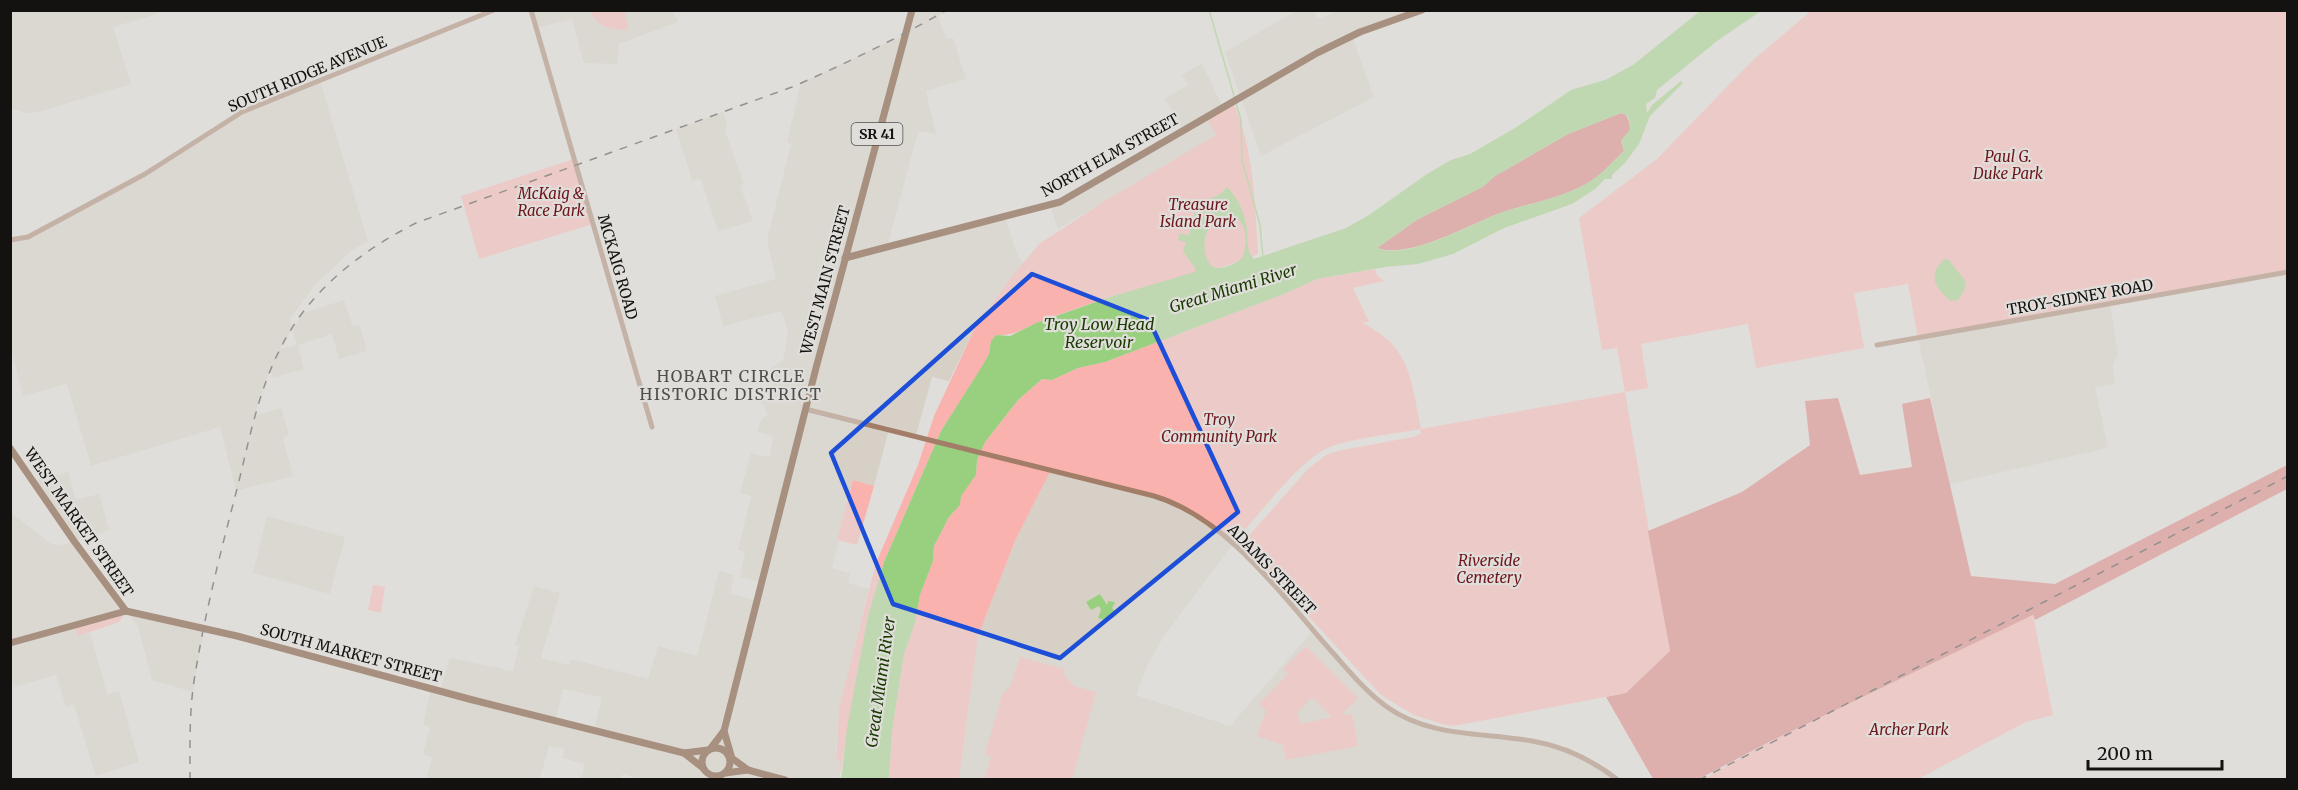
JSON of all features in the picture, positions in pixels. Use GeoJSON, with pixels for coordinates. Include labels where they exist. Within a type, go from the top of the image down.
{"type":"FeatureCollection","features":[{"type":"Feature","properties":{"kind":"main road","name":"WEST MAIN STREET"},"geometry":{"type":"LineString","coordinates":[[721,734],[912,10]]}},
{"type":"Feature","properties":{"kind":"main road","name":"NORTH ELM STREET"},"geometry":{"type":"LineString","coordinates":[[845,258],[1050,206],[1317,53],[1360,32],[1422,10]]}},
{"type":"Feature","properties":{"kind":"main road","name":"WEST MARKET STREET"},"geometry":{"type":"LineString","coordinates":[[10,448],[126,611]]}},
{"type":"Feature","properties":{"kind":"main road","name":"SOUTH MARKET STREET"},"geometry":{"type":"LineString","coordinates":[[10,644],[126,611],[237,636],[469,699],[684,753]]}},
{"type":"Feature","properties":{"kind":"main road"},"geometry":{"type":"LineString","coordinates":[[705,780],[702,758],[721,734]]}},
{"type":"Feature","properties":{"kind":"main road"},"geometry":{"type":"LineString","coordinates":[[698,750],[721,734]]}},
{"type":"Feature","properties":{"kind":"main road"},"geometry":{"type":"LineString","coordinates":[[721,734],[730,755],[729,765],[723,776]]}},
{"type":"Feature","properties":{"kind":"main road"},"geometry":{"type":"LineString","coordinates":[[684,753],[723,749],[748,770],[785,780]]}},
{"type":"Feature","properties":{"kind":"main road"},"geometry":{"type":"LineString","coordinates":[[684,753],[712,775],[723,776],[748,770]]}},
{"type":"Feature","properties":{"kind":"street","name":"SOUTH RIDGE AVENUE"},"geometry":{"type":"LineString","coordinates":[[10,240],[28,237],[145,174],[242,111],[494,10]]}},
{"type":"Feature","properties":{"kind":"street","name":"MCKAIG ROAD"},"geometry":{"type":"LineString","coordinates":[[531,10],[652,427]]}},
{"type":"Feature","properties":{"kind":"street","name":"TROY-SIDNEY ROAD"},"geometry":{"type":"LineString","coordinates":[[1877,345],[2288,272]]}},
{"type":"Feature","properties":{"kind":"street","name":"ADAMS STREET"},"geometry":{"type":"LineString","coordinates":[[806,409],[1162,499],[1199,516],[1226,537],[1261,572],[1364,687],[1389,708],[1402,716],[1441,730],[1521,739],[1552,746],[1591,762],[1618,780]]}},
{"type":"Feature","properties":{"kind":"highlighted area"},"geometry":{"type":"Polygon","coordinates":[[[1032,274],[1149,320],[1238,512],[1060,658],[893,604],[831,453],[1032,274]]]}},
{"type":"Feature","properties":{"kind":"shaded area"},"geometry":{"type":"Polygon","coordinates":[[[1417,10],[1352,36],[1374,97],[1261,156],[1225,52],[1296,11],[1314,11],[1318,19],[1338,11],[1417,10]]]}},
{"type":"Feature","properties":{"kind":"shaded area"},"geometry":{"type":"Polygon","coordinates":[[[11,11],[156,11],[157,14],[113,27],[131,84],[38,112],[25,113],[11,108],[11,11]]]}},
{"type":"Feature","properties":{"kind":"shaded area"},"geometry":{"type":"Polygon","coordinates":[[[531,11],[673,11],[678,22],[619,44],[617,64],[584,63],[572,19],[536,28],[531,11]]]}},
{"type":"Feature","properties":{"kind":"shaded area"},"geometry":{"type":"Polygon","coordinates":[[[912,11],[947,11],[938,16],[946,39],[953,38],[966,79],[926,91],[936,134],[921,131],[917,135],[887,248],[1005,217],[1016,251],[1023,263],[975,328],[949,381],[932,377],[916,435],[889,429],[874,486],[853,480],[832,568],[850,573],[848,583],[869,589],[839,708],[836,759],[840,760],[839,779],[642,780],[623,774],[621,779],[581,779],[585,764],[562,758],[564,749],[549,746],[540,779],[426,779],[432,757],[423,754],[430,727],[423,725],[431,688],[440,691],[450,658],[513,671],[519,646],[515,645],[534,586],[560,593],[541,658],[569,665],[571,659],[648,679],[658,646],[697,656],[719,571],[734,575],[730,594],[756,600],[760,582],[740,577],[745,552],[738,550],[751,496],[740,493],[751,453],[769,457],[773,438],[757,432],[761,420],[768,414],[761,401],[774,399],[775,392],[768,371],[783,360],[788,332],[782,311],[723,326],[715,296],[776,279],[767,240],[791,144],[787,142],[801,83],[906,34],[912,11]],[[563,689],[555,721],[594,731],[602,697],[563,689]]]}},
{"type":"Feature","properties":{"kind":"shaded area"},"geometry":{"type":"Polygon","coordinates":[[[1202,63],[1223,108],[1217,135],[1058,229],[1050,206],[1183,130],[1165,99],[1188,85],[1182,75],[1202,63]]]}},
{"type":"Feature","properties":{"kind":"shaded area"},"geometry":{"type":"Polygon","coordinates":[[[320,80],[368,241],[351,251],[315,285],[290,319],[293,328],[303,313],[344,300],[353,327],[360,325],[367,351],[339,359],[332,334],[298,345],[304,369],[273,378],[270,370],[254,416],[281,408],[289,435],[283,438],[293,476],[236,491],[220,427],[91,466],[67,384],[23,396],[11,348],[10,240],[28,237],[145,174],[242,112],[320,80]],[[292,329],[280,349],[297,345],[292,329]]]}},
{"type":"Feature","properties":{"kind":"shaded area"},"geometry":{"type":"Polygon","coordinates":[[[723,112],[727,125],[725,131],[744,184],[740,185],[753,221],[718,231],[701,179],[692,180],[676,129],[723,112]]]}},
{"type":"Feature","properties":{"kind":"shaded area"},"geometry":{"type":"Polygon","coordinates":[[[1621,113],[1626,115],[1630,126],[1629,132],[1621,141],[1624,151],[1602,173],[1586,184],[1556,197],[1503,212],[1423,245],[1406,249],[1377,248],[1418,219],[1482,187],[1495,176],[1568,134],[1621,113]]]}},
{"type":"Feature","properties":{"kind":"shaded area"},"geometry":{"type":"Polygon","coordinates":[[[2110,304],[2118,355],[2113,364],[2115,384],[2095,387],[2108,448],[1950,484],[1918,338],[2110,304]]]}},
{"type":"Feature","properties":{"kind":"shaded area"},"geometry":{"type":"Polygon","coordinates":[[[1838,398],[1860,475],[1912,467],[1902,404],[1930,398],[1971,576],[2055,584],[2287,465],[2287,489],[2035,620],[2033,615],[1771,741],[1699,779],[1653,779],[1606,697],[1626,693],[1670,651],[1648,531],[1742,492],[1810,445],[1805,401],[1838,398]]]}},
{"type":"Feature","properties":{"kind":"shaded area"},"geometry":{"type":"Polygon","coordinates":[[[1051,470],[1154,496],[1185,508],[1233,544],[1164,636],[1147,666],[1136,695],[1230,726],[1313,630],[1375,698],[1421,725],[1552,745],[1609,773],[1610,779],[959,780],[978,636],[1015,541],[1051,470]]]}},
{"type":"Feature","properties":{"kind":"shaded area"},"geometry":{"type":"Polygon","coordinates":[[[68,472],[76,500],[99,494],[109,530],[75,541],[126,611],[78,636],[90,632],[107,694],[119,691],[139,762],[96,776],[74,705],[66,707],[56,675],[14,687],[10,675],[10,512],[51,544],[63,545],[74,541],[34,481],[68,472]]]}},
{"type":"Feature","properties":{"kind":"shaded area"},"geometry":{"type":"Polygon","coordinates":[[[267,516],[345,537],[330,594],[253,573],[267,516]]]}},
{"type":"Feature","properties":{"kind":"shaded area"},"geometry":{"type":"Polygon","coordinates":[[[126,611],[204,628],[193,692],[152,680],[138,626],[126,611]]]}},
{"type":"Feature","properties":{"kind":"green space"},"geometry":{"type":"Polygon","coordinates":[[[590,11],[625,11],[628,29],[606,27],[597,21],[590,11]]]}},
{"type":"Feature","properties":{"kind":"green space","name":"Paul G. Duke Park"},"geometry":{"type":"Polygon","coordinates":[[[1811,11],[2287,11],[2287,272],[1918,338],[1908,284],[1854,293],[1864,348],[1756,368],[1748,324],[1641,344],[1648,388],[1625,392],[1617,348],[1602,350],[1579,218],[1657,159],[1752,61],[1811,11]]]}},
{"type":"Feature","properties":{"kind":"green space","name":"Treasure Island Park"},"geometry":{"type":"Polygon","coordinates":[[[1233,102],[1249,157],[1258,254],[1205,272],[1104,299],[1014,333],[996,335],[991,341],[989,354],[981,369],[941,431],[884,562],[868,616],[839,779],[840,760],[836,759],[839,708],[876,563],[918,465],[934,416],[975,328],[1009,280],[1039,244],[1105,201],[1216,135],[1206,117],[1233,102]]]}},
{"type":"Feature","properties":{"kind":"green space","name":"McKaig & Race Park"},"geometry":{"type":"Polygon","coordinates":[[[574,159],[593,224],[479,259],[461,196],[574,159]]]}},
{"type":"Feature","properties":{"kind":"green space"},"geometry":{"type":"Polygon","coordinates":[[[1375,269],[1377,275],[1384,281],[1353,288],[1369,322],[1362,322],[1389,341],[1403,360],[1411,382],[1421,429],[1625,392],[1670,652],[1626,693],[1454,726],[1414,715],[1381,695],[1246,548],[1246,539],[1308,469],[1326,455],[1413,437],[1421,434],[1420,429],[1350,441],[1330,447],[1318,454],[1292,476],[1233,544],[1226,537],[1169,501],[1051,470],[1015,541],[978,636],[959,779],[889,780],[892,731],[904,654],[915,623],[920,595],[933,561],[934,546],[949,517],[960,505],[960,496],[976,475],[977,460],[985,442],[1018,400],[1042,379],[1052,380],[1078,368],[1105,362],[1284,294],[1317,279],[1375,269]]]}},
{"type":"Feature","properties":{"kind":"green space"},"geometry":{"type":"Polygon","coordinates":[[[853,480],[874,486],[857,545],[837,540],[853,480]]]}},
{"type":"Feature","properties":{"kind":"green space"},"geometry":{"type":"Polygon","coordinates":[[[373,585],[385,587],[381,613],[368,610],[373,585]]]}},
{"type":"Feature","properties":{"kind":"green space"},"geometry":{"type":"Polygon","coordinates":[[[126,611],[119,622],[78,636],[74,625],[126,611]]]}},
{"type":"Feature","properties":{"kind":"green space","name":"Archer Park"},"geometry":{"type":"Polygon","coordinates":[[[2033,615],[2053,715],[2026,722],[1918,779],[1702,780],[1771,741],[2033,615]]]}},
{"type":"Feature","properties":{"kind":"green space"},"geometry":{"type":"Polygon","coordinates":[[[1306,646],[1358,698],[1341,715],[1352,714],[1358,746],[1286,760],[1283,745],[1257,736],[1266,711],[1259,704],[1288,674],[1283,669],[1306,646]],[[1312,697],[1297,713],[1301,724],[1332,717],[1312,697]]]}},
{"type":"Feature","properties":{"kind":"green space"},"geometry":{"type":"Polygon","coordinates":[[[1020,657],[1065,669],[1064,674],[1074,686],[1096,692],[1072,779],[985,779],[991,757],[985,754],[1002,695],[1011,685],[1020,657]]]}},
{"type":"Feature","properties":{"kind":"water"},"geometry":{"type":"Polygon","coordinates":[[[1700,11],[1761,11],[1717,41],[1657,90],[1655,98],[1646,104],[1647,113],[1652,105],[1681,81],[1683,83],[1650,116],[1639,144],[1625,163],[1612,175],[1612,179],[1605,179],[1595,189],[1572,204],[1504,228],[1453,254],[1418,264],[1385,267],[1317,279],[1284,294],[1105,362],[1078,368],[1052,380],[1042,379],[1018,400],[985,442],[977,460],[976,475],[961,496],[960,505],[949,517],[934,546],[933,561],[920,595],[915,623],[904,654],[892,731],[889,779],[841,780],[847,728],[868,616],[884,562],[941,431],[981,368],[989,354],[991,341],[996,335],[1010,336],[1036,323],[1113,296],[1195,272],[1195,268],[1183,251],[1186,242],[1178,240],[1180,233],[1189,235],[1197,203],[1219,195],[1227,187],[1235,196],[1243,212],[1249,249],[1254,259],[1346,228],[1369,215],[1427,174],[1451,160],[1470,154],[1515,128],[1571,90],[1605,80],[1633,65],[1700,11]],[[1621,113],[1568,134],[1495,176],[1483,187],[1418,219],[1377,248],[1390,251],[1422,245],[1503,212],[1556,197],[1586,184],[1602,173],[1624,151],[1621,141],[1630,130],[1630,125],[1627,115],[1621,113]],[[1231,217],[1214,225],[1205,236],[1205,253],[1213,267],[1228,266],[1243,256],[1245,232],[1240,222],[1231,217]]]}},
{"type":"Feature","properties":{"kind":"water"},"geometry":{"type":"Polygon","coordinates":[[[1944,259],[1949,260],[1966,282],[1964,291],[1958,300],[1950,301],[1940,291],[1935,281],[1936,271],[1944,259]]]}},
{"type":"Feature","properties":{"kind":"water"},"geometry":{"type":"Polygon","coordinates":[[[1100,594],[1107,605],[1108,601],[1115,602],[1112,608],[1118,614],[1111,619],[1098,618],[1101,610],[1099,606],[1091,610],[1086,602],[1100,594]]]}},
{"type":"Feature","properties":{"kind":"waterway"},"geometry":{"type":"LineString","coordinates":[[1209,10],[1235,99]]}},
{"type":"Feature","properties":{"kind":"waterway"},"geometry":{"type":"LineString","coordinates":[[1236,103],[1241,120],[1242,160],[1260,225],[1263,257]]}},
{"type":"Feature","properties":{"kind":"railway"},"geometry":{"type":"LineString","coordinates":[[190,780],[190,728],[199,652],[254,419],[268,375],[289,333],[303,312],[327,285],[369,251],[416,223],[792,87],[870,51],[947,10]]}},
{"type":"Feature","properties":{"kind":"railway"},"geometry":{"type":"LineString","coordinates":[[1699,780],[2288,476]]}},
{"type":"Feature","properties":{"kind":"district","name":"HOBART CIRCLE HISTORIC DISTRICT"},"geometry":{"type":"Point","coordinates":[731,385]}},
{"type":"Feature","properties":{"kind":"water label","name":"Great Miami River"},"geometry":{"type":"Point","coordinates":[1233,288]}},
{"type":"Feature","properties":{"kind":"water label","name":"Troy Low Head Reservoir"},"geometry":{"type":"Point","coordinates":[1099,333]}},
{"type":"Feature","properties":{"kind":"water label","name":"Great Miami River"},"geometry":{"type":"Point","coordinates":[880,682]}},
{"type":"Feature","properties":{"kind":"park label","name":"Troy Community Park"},"geometry":{"type":"Point","coordinates":[1219,428]}},
{"type":"Feature","properties":{"kind":"park label","name":"Riverside Cemetery"},"geometry":{"type":"Point","coordinates":[1489,568]}}]}
